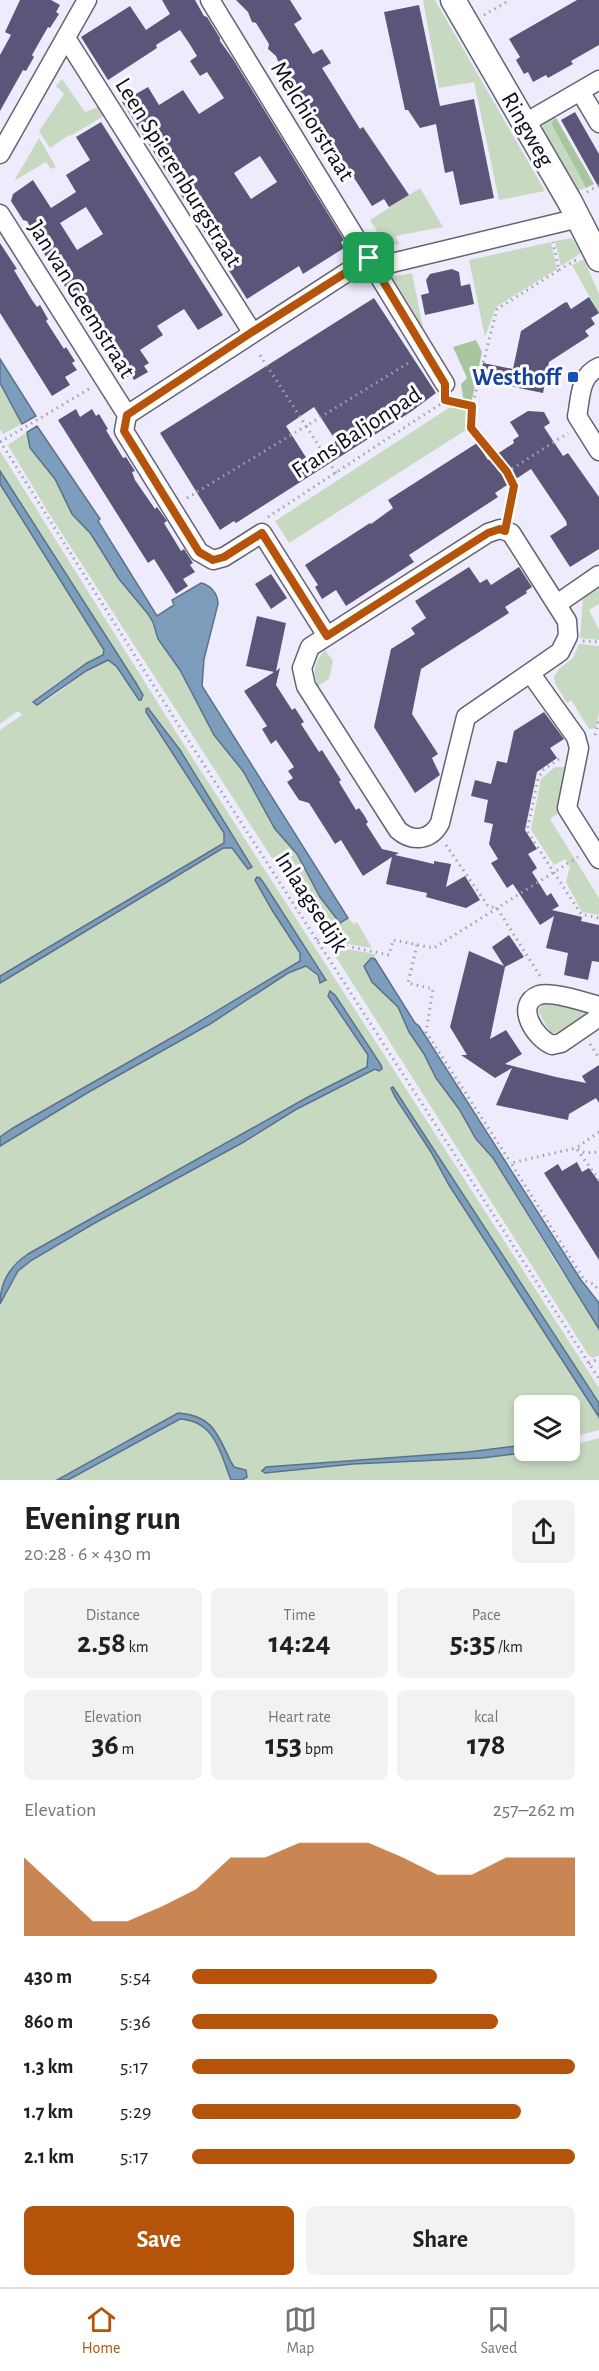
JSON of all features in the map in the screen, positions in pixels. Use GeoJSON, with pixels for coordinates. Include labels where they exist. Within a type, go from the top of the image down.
{"type":"FeatureCollection","features":[{"type":"Feature","properties":{"kind":"street"},"geometry":{"type":"LineString","coordinates":[[0,154],[87,0]]}},
{"type":"Feature","properties":{"kind":"street","name":"Melchiorstraat"},"geometry":{"type":"LineString","coordinates":[[210,0],[372,263]]}},
{"type":"Feature","properties":{"kind":"street","name":"Ringweg"},"geometry":{"type":"LineString","coordinates":[[453,0],[579,218],[599,260]]}},
{"type":"Feature","properties":{"kind":"street","name":"Leen Spierenburgstraat"},"geometry":{"type":"LineString","coordinates":[[66,38],[249,334]]}},
{"type":"Feature","properties":{"kind":"street"},"geometry":{"type":"LineString","coordinates":[[525,123],[599,80]]}},
{"type":"Feature","properties":{"kind":"street"},"geometry":{"type":"LineString","coordinates":[[580,91],[599,123]]}},
{"type":"Feature","properties":{"kind":"street","name":"Jan van Geemstraat"},"geometry":{"type":"LineString","coordinates":[[0,214],[127,415],[124,431],[199,552],[213,560],[224,557],[262,533]]}},
{"type":"Feature","properties":{"kind":"street"},"geometry":{"type":"LineString","coordinates":[[127,415],[249,334],[372,263],[579,218]]}},
{"type":"Feature","properties":{"kind":"street","name":"Frans Baljonpad"},"geometry":{"type":"LineString","coordinates":[[372,263],[426,352],[445,392]]}},
{"type":"Feature","properties":{"kind":"street"},"geometry":{"type":"LineString","coordinates":[[599,367],[591,370],[583,381],[578,416],[599,451]]}},
{"type":"Feature","properties":{"kind":"street"},"geometry":{"type":"LineString","coordinates":[[500,529],[505,531],[511,533],[557,604],[567,621],[568,636],[560,652],[466,717],[440,823],[436,831],[418,839],[405,836],[398,830],[306,686],[302,668],[310,647],[488,533],[500,529]]}},
{"type":"Feature","properties":{"kind":"street"},"geometry":{"type":"LineString","coordinates":[[262,533],[327,636]]}},
{"type":"Feature","properties":{"kind":"street"},"geometry":{"type":"LineString","coordinates":[[557,604],[599,575]]}},
{"type":"Feature","properties":{"kind":"street"},"geometry":{"type":"LineString","coordinates":[[531,674],[576,737],[579,747],[567,808],[595,854]]}},
{"type":"Feature","properties":{"kind":"street"},"geometry":{"type":"LineString","coordinates":[[599,1006],[548,994],[538,995],[529,1002],[526,1009],[527,1016],[544,1042],[552,1046],[561,1043],[599,1017]]}},
{"type":"Feature","properties":{"kind":"path"},"geometry":{"type":"LineString","coordinates":[[468,26],[510,0]]}},
{"type":"Feature","properties":{"kind":"path"},"geometry":{"type":"LineString","coordinates":[[505,531],[514,486],[507,472],[471,428],[472,406],[496,309],[559,270],[550,225]]}},
{"type":"Feature","properties":{"kind":"path"},"geometry":{"type":"LineString","coordinates":[[249,334],[336,473]]}},
{"type":"Feature","properties":{"kind":"path"},"geometry":{"type":"LineString","coordinates":[[172,508],[426,352]]}},
{"type":"Feature","properties":{"kind":"path"},"geometry":{"type":"LineString","coordinates":[[0,442],[104,379]]}},
{"type":"Feature","properties":{"kind":"path"},"geometry":{"type":"LineString","coordinates":[[445,392],[472,406]]}},
{"type":"Feature","properties":{"kind":"path","name":"Frans Baljonpad"},"geometry":{"type":"LineString","coordinates":[[262,533],[263,520],[445,403],[445,392]]}},
{"type":"Feature","properties":{"kind":"path"},"geometry":{"type":"LineString","coordinates":[[507,472],[582,424]]}},
{"type":"Feature","properties":{"kind":"path","name":"Inlaagsedijk"},"geometry":{"type":"LineString","coordinates":[[0,442],[64,546],[599,1379]]}},
{"type":"Feature","properties":{"kind":"path"},"geometry":{"type":"LineString","coordinates":[[579,747],[543,770],[538,779],[527,831],[581,914],[599,918]]}},
{"type":"Feature","properties":{"kind":"path"},"geometry":{"type":"LineString","coordinates":[[436,831],[488,906],[497,908],[540,976],[548,994]]}},
{"type":"Feature","properties":{"kind":"path"},"geometry":{"type":"LineString","coordinates":[[317,940],[389,955],[393,939],[434,948],[554,872],[595,854]]}},
{"type":"Feature","properties":{"kind":"path"},"geometry":{"type":"LineString","coordinates":[[417,945],[408,983],[433,989],[426,1032],[585,1281],[594,1284],[599,1290]]}},
{"type":"Feature","properties":{"kind":"path"},"geometry":{"type":"LineString","coordinates":[[511,1163],[576,1148],[599,1132]]}},
{"type":"Feature","properties":{"kind":"path"},"geometry":{"type":"LineString","coordinates":[[576,1148],[585,1153],[599,1152]]}},
{"type":"Feature","properties":{"kind":"path"},"geometry":{"type":"LineString","coordinates":[[576,1148],[599,1180]]}},
{"type":"Feature","properties":{"kind":"path"},"geometry":{"type":"LineString","coordinates":[[590,1364],[599,1358]]}},
{"type":"Feature","properties":{"kind":"green space"},"geometry":{"type":"Polygon","coordinates":[[[423,0],[435,0],[545,191],[499,200],[474,82],[439,88],[423,0]]]}},
{"type":"Feature","properties":{"kind":"green space"},"geometry":{"type":"Polygon","coordinates":[[[62,79],[85,112],[98,107],[104,116],[50,148],[39,131],[64,94],[56,86],[62,79]]]}},
{"type":"Feature","properties":{"kind":"green space"},"geometry":{"type":"Polygon","coordinates":[[[550,118],[556,118],[551,123],[586,188],[577,191],[542,133],[543,124],[550,118]]]}},
{"type":"Feature","properties":{"kind":"green space"},"geometry":{"type":"Polygon","coordinates":[[[556,118],[594,184],[586,188],[551,123],[556,118]]]}},
{"type":"Feature","properties":{"kind":"green space"},"geometry":{"type":"Polygon","coordinates":[[[39,138],[56,167],[51,169],[46,162],[14,181],[39,138]]]}},
{"type":"Feature","properties":{"kind":"green space"},"geometry":{"type":"Polygon","coordinates":[[[420,188],[443,227],[395,236],[399,244],[386,246],[370,220],[420,188]]]}},
{"type":"Feature","properties":{"kind":"green space"},"geometry":{"type":"Polygon","coordinates":[[[572,238],[581,253],[561,266],[555,241],[572,238]]]}},
{"type":"Feature","properties":{"kind":"green space"},"geometry":{"type":"Polygon","coordinates":[[[551,242],[557,269],[496,307],[485,337],[469,260],[551,242]]]}},
{"type":"Feature","properties":{"kind":"green space"},"geometry":{"type":"Polygon","coordinates":[[[584,259],[599,294],[599,314],[572,265],[584,259]]]}},
{"type":"Feature","properties":{"kind":"green space"},"geometry":{"type":"Polygon","coordinates":[[[412,273],[423,328],[392,277],[412,273]]]}},
{"type":"Feature","properties":{"kind":"green space"},"geometry":{"type":"Polygon","coordinates":[[[476,340],[482,352],[471,404],[464,403],[461,384],[467,378],[453,347],[476,340]]]}},
{"type":"Feature","properties":{"kind":"green space"},"geometry":{"type":"Polygon","coordinates":[[[0,383],[22,424],[3,434],[0,429],[0,383]]]}},
{"type":"Feature","properties":{"kind":"green space"},"geometry":{"type":"Polygon","coordinates":[[[455,404],[471,408],[469,428],[289,543],[275,521],[455,404]]]}},
{"type":"Feature","properties":{"kind":"green space"},"geometry":{"type":"Polygon","coordinates":[[[27,432],[30,448],[55,479],[72,514],[91,534],[106,559],[148,614],[158,639],[180,670],[214,735],[243,771],[275,829],[296,853],[320,897],[340,922],[348,918],[354,924],[357,922],[372,948],[325,940],[48,512],[8,445],[27,432]]]}},
{"type":"Feature","properties":{"kind":"green space"},"geometry":{"type":"Polygon","coordinates":[[[0,451],[181,740],[599,1388],[599,1403],[393,1087],[391,1088],[395,1097],[431,1152],[449,1185],[599,1417],[599,1430],[580,1435],[580,1395],[514,1395],[514,1446],[468,1452],[266,1467],[262,1473],[353,1464],[482,1458],[514,1454],[514,1461],[580,1461],[580,1443],[599,1438],[599,1480],[242,1480],[247,1477],[245,1469],[234,1467],[211,1426],[186,1414],[125,1441],[57,1480],[0,1480],[0,1304],[18,1271],[24,1265],[91,1225],[242,1143],[295,1110],[375,1069],[382,1069],[335,995],[328,993],[368,1055],[367,1067],[308,1097],[28,1254],[11,1271],[0,1292],[0,1146],[87,1093],[210,1024],[288,973],[306,966],[318,975],[319,981],[326,978],[265,885],[255,879],[300,953],[300,961],[0,1137],[0,983],[223,848],[232,848],[250,869],[252,865],[165,728],[150,709],[146,708],[155,727],[224,833],[224,843],[0,976],[0,730],[22,715],[18,711],[0,724],[0,484],[104,650],[103,655],[84,665],[41,695],[33,702],[35,705],[52,697],[89,669],[108,660],[117,667],[139,700],[143,699],[143,695],[0,471],[0,451]]]}},
{"type":"Feature","properties":{"kind":"green space"},"geometry":{"type":"Polygon","coordinates":[[[599,584],[599,604],[589,610],[599,630],[599,640],[580,638],[583,596],[599,584]]]}},
{"type":"Feature","properties":{"kind":"green space"},"geometry":{"type":"Polygon","coordinates":[[[579,644],[599,646],[599,713],[596,728],[589,729],[571,700],[567,703],[555,683],[554,677],[559,669],[573,658],[579,644]]]}},
{"type":"Feature","properties":{"kind":"green space"},"geometry":{"type":"Polygon","coordinates":[[[325,650],[333,661],[329,679],[318,686],[315,667],[325,650]]]}},
{"type":"Feature","properties":{"kind":"green space"},"geometry":{"type":"Polygon","coordinates":[[[555,767],[569,767],[557,814],[550,819],[599,898],[599,915],[582,912],[566,882],[570,865],[565,859],[554,865],[531,830],[541,779],[555,767]]]}},
{"type":"Feature","properties":{"kind":"green space"},"geometry":{"type":"Polygon","coordinates":[[[329,946],[375,954],[375,959],[371,958],[364,966],[372,982],[398,1007],[409,1032],[436,1078],[459,1109],[476,1139],[493,1158],[558,1266],[583,1301],[599,1329],[599,1355],[593,1358],[589,1356],[329,946]]]}},
{"type":"Feature","properties":{"kind":"green space"},"geometry":{"type":"Polygon","coordinates":[[[551,1001],[597,1012],[560,1036],[551,1034],[538,1011],[543,1003],[551,1001]]]}},
{"type":"Feature","properties":{"kind":"green space"},"geometry":{"type":"Polygon","coordinates":[[[180,1419],[201,1425],[209,1432],[219,1449],[231,1480],[68,1480],[180,1419]]]}},
{"type":"Feature","properties":{"kind":"water"},"geometry":{"type":"Polygon","coordinates":[[[0,359],[36,416],[22,424],[0,383],[0,359]]]}},
{"type":"Feature","properties":{"kind":"water"},"geometry":{"type":"Polygon","coordinates":[[[37,426],[100,519],[98,521],[157,616],[174,605],[172,600],[201,583],[215,593],[218,604],[204,659],[202,686],[348,918],[340,923],[320,897],[297,854],[275,829],[243,771],[214,735],[180,670],[158,639],[148,614],[119,579],[91,534],[72,514],[55,479],[30,448],[27,432],[37,426]]]}},
{"type":"Feature","properties":{"kind":"water"},"geometry":{"type":"Polygon","coordinates":[[[0,471],[136,683],[143,695],[141,700],[117,667],[108,660],[86,671],[37,705],[33,702],[87,663],[103,655],[104,650],[0,484],[0,471]]]}},
{"type":"Feature","properties":{"kind":"water"},"geometry":{"type":"Polygon","coordinates":[[[148,708],[180,750],[252,867],[248,869],[232,848],[223,848],[0,983],[0,976],[224,843],[224,833],[146,712],[148,708]]]}},
{"type":"Feature","properties":{"kind":"water"},"geometry":{"type":"Polygon","coordinates":[[[257,877],[265,885],[326,980],[320,983],[318,975],[306,966],[288,973],[210,1024],[87,1093],[0,1146],[0,1137],[13,1128],[185,1030],[300,961],[300,953],[255,880],[257,877]]]}},
{"type":"Feature","properties":{"kind":"water"},"geometry":{"type":"Polygon","coordinates":[[[371,958],[375,959],[581,1280],[599,1303],[599,1329],[493,1158],[476,1139],[459,1109],[436,1078],[409,1032],[398,1007],[372,982],[364,966],[371,958]]]}},
{"type":"Feature","properties":{"kind":"water"},"geometry":{"type":"Polygon","coordinates":[[[330,991],[335,995],[382,1069],[379,1071],[375,1069],[295,1110],[242,1143],[32,1260],[18,1271],[0,1304],[0,1296],[7,1276],[28,1254],[308,1097],[367,1067],[368,1055],[328,996],[330,991]]]}},
{"type":"Feature","properties":{"kind":"water"},"geometry":{"type":"Polygon","coordinates":[[[393,1087],[599,1403],[599,1417],[449,1185],[431,1152],[395,1097],[391,1088],[393,1087]]]}},
{"type":"Feature","properties":{"kind":"water"},"geometry":{"type":"Polygon","coordinates":[[[178,1413],[207,1422],[218,1435],[234,1467],[246,1470],[247,1477],[242,1480],[231,1480],[219,1449],[209,1432],[201,1425],[180,1419],[68,1480],[57,1480],[178,1413]]]}},
{"type":"Feature","properties":{"kind":"water"},"geometry":{"type":"Polygon","coordinates":[[[514,1446],[514,1454],[482,1458],[353,1464],[265,1473],[262,1471],[266,1467],[468,1452],[514,1446]]]}},
{"type":"Feature","properties":{"kind":"building"},"geometry":{"type":"Polygon","coordinates":[[[20,0],[51,0],[60,5],[56,12],[59,14],[50,28],[48,27],[26,71],[23,70],[0,111],[0,55],[11,35],[5,32],[20,0]]]}},
{"type":"Feature","properties":{"kind":"building"},"geometry":{"type":"Polygon","coordinates":[[[162,0],[195,0],[344,240],[341,242],[344,248],[303,274],[299,266],[247,299],[122,102],[148,87],[159,105],[183,90],[199,114],[224,98],[207,72],[200,76],[190,61],[197,56],[180,30],[108,80],[81,37],[130,6],[146,30],[170,14],[162,0]],[[260,156],[234,173],[251,199],[277,182],[260,156]]]}},
{"type":"Feature","properties":{"kind":"building"},"geometry":{"type":"Polygon","coordinates":[[[236,0],[290,0],[302,19],[294,24],[313,54],[322,49],[331,63],[322,68],[360,129],[363,127],[409,195],[389,207],[384,199],[372,206],[312,112],[307,111],[305,101],[296,93],[298,88],[284,67],[280,66],[276,56],[268,49],[269,44],[256,23],[252,22],[248,12],[236,0]]]}},
{"type":"Feature","properties":{"kind":"building"},"geometry":{"type":"Polygon","coordinates":[[[577,0],[599,0],[599,45],[571,61],[573,64],[548,78],[546,75],[533,82],[528,72],[524,74],[516,60],[520,57],[509,39],[577,0]]]}},
{"type":"Feature","properties":{"kind":"building"},"geometry":{"type":"Polygon","coordinates":[[[419,5],[440,106],[474,99],[494,198],[460,205],[453,171],[445,173],[436,124],[420,128],[408,110],[405,110],[384,12],[419,5]]]}},
{"type":"Feature","properties":{"kind":"building"},"geometry":{"type":"Polygon","coordinates":[[[575,112],[599,154],[599,188],[561,120],[575,112]]]}},
{"type":"Feature","properties":{"kind":"building"},"geometry":{"type":"Polygon","coordinates":[[[101,122],[223,315],[198,330],[184,309],[157,326],[163,335],[140,350],[149,363],[144,366],[148,372],[134,380],[131,375],[125,378],[106,347],[103,347],[91,327],[88,316],[73,299],[74,293],[64,285],[65,282],[53,263],[46,257],[27,221],[23,220],[11,201],[13,194],[33,180],[51,208],[76,192],[66,175],[90,160],[76,137],[101,122]],[[86,207],[60,223],[77,250],[103,234],[86,207]]]}},
{"type":"Feature","properties":{"kind":"building"},"geometry":{"type":"Polygon","coordinates":[[[0,243],[17,269],[14,270],[32,300],[37,307],[40,305],[48,319],[46,321],[64,349],[66,347],[75,361],[72,363],[77,370],[65,377],[70,385],[52,396],[0,313],[0,243]]]}},
{"type":"Feature","properties":{"kind":"building"},"geometry":{"type":"Polygon","coordinates":[[[452,269],[459,272],[461,286],[470,284],[474,304],[425,315],[421,295],[429,293],[426,280],[430,274],[452,269]]]}},
{"type":"Feature","properties":{"kind":"building"},"geometry":{"type":"Polygon","coordinates":[[[589,297],[599,313],[591,318],[595,324],[585,331],[589,336],[549,362],[543,393],[480,380],[483,363],[513,369],[521,331],[564,303],[567,302],[571,309],[589,297]]]}},
{"type":"Feature","properties":{"kind":"building"},"geometry":{"type":"Polygon","coordinates":[[[374,298],[436,393],[412,411],[236,523],[234,521],[220,530],[160,433],[374,298]],[[314,407],[286,426],[307,459],[336,441],[314,407]]]}},
{"type":"Feature","properties":{"kind":"building"},"geometry":{"type":"Polygon","coordinates":[[[76,409],[80,417],[92,409],[96,416],[99,414],[123,458],[126,457],[135,471],[132,472],[135,480],[155,509],[157,507],[167,521],[164,523],[181,551],[184,549],[193,563],[190,565],[195,572],[183,579],[188,586],[176,594],[154,559],[148,563],[58,420],[76,409]]]}},
{"type":"Feature","properties":{"kind":"building"},"geometry":{"type":"Polygon","coordinates":[[[528,411],[544,412],[550,423],[544,427],[563,456],[568,453],[599,497],[599,549],[570,567],[550,536],[567,525],[566,521],[531,469],[495,493],[498,497],[409,555],[414,562],[346,606],[336,590],[322,599],[315,587],[318,585],[305,565],[393,508],[388,500],[477,443],[488,460],[514,443],[513,440],[519,436],[510,422],[528,411]]]}},
{"type":"Feature","properties":{"kind":"building"},"geometry":{"type":"Polygon","coordinates":[[[469,567],[480,583],[487,579],[491,585],[519,567],[532,587],[526,591],[527,593],[505,607],[509,613],[421,669],[412,714],[438,754],[432,758],[440,775],[415,793],[374,727],[391,649],[415,634],[411,628],[426,618],[415,601],[469,567]]]}},
{"type":"Feature","properties":{"kind":"building"},"geometry":{"type":"Polygon","coordinates":[[[271,574],[287,598],[271,609],[255,584],[271,574]]]}},
{"type":"Feature","properties":{"kind":"building"},"geometry":{"type":"Polygon","coordinates":[[[257,616],[286,623],[276,671],[280,668],[276,685],[292,710],[295,708],[304,722],[301,724],[319,752],[322,750],[356,810],[359,808],[364,815],[368,822],[366,824],[382,849],[399,853],[395,855],[434,864],[434,861],[451,864],[446,887],[465,876],[480,900],[466,908],[426,897],[427,893],[386,884],[392,857],[363,876],[341,840],[335,844],[309,803],[299,800],[287,782],[293,778],[288,771],[294,767],[276,740],[271,744],[262,729],[267,726],[244,691],[274,672],[246,666],[257,616]]]}},
{"type":"Feature","properties":{"kind":"building"},"geometry":{"type":"Polygon","coordinates":[[[544,712],[564,739],[550,748],[557,758],[537,772],[525,830],[537,849],[528,854],[537,868],[532,872],[547,896],[551,893],[559,906],[552,910],[582,917],[581,921],[599,925],[599,962],[592,961],[588,980],[564,975],[568,953],[546,948],[554,916],[540,925],[513,884],[507,888],[491,863],[498,859],[489,844],[493,824],[484,822],[488,800],[471,796],[475,780],[491,784],[497,761],[507,763],[514,731],[544,712]]]}},
{"type":"Feature","properties":{"kind":"building"},"geometry":{"type":"Polygon","coordinates":[[[509,935],[524,957],[505,967],[490,1039],[506,1030],[522,1054],[505,1064],[556,1077],[586,1083],[582,1076],[599,1065],[599,1103],[596,1098],[569,1114],[568,1120],[496,1105],[512,1068],[495,1078],[461,1055],[467,1055],[450,1027],[469,951],[504,966],[492,947],[509,935]]]}},
{"type":"Feature","properties":{"kind":"building"},"geometry":{"type":"Polygon","coordinates":[[[577,1162],[582,1172],[589,1168],[599,1182],[599,1260],[544,1173],[558,1164],[562,1171],[577,1162]]]}},
{"type":"Feature","properties":{"kind":"place","name":"Westhoff"},"geometry":{"type":"Point","coordinates":[573,377]}},
{"type":"Feature","properties":{"kind":"route"},"geometry":{"type":"LineString","coordinates":[[369,258],[445,384],[445,400],[472,406],[471,428],[507,472],[514,486],[505,531],[500,529],[488,533],[327,636],[262,533],[224,557],[213,560],[199,552],[124,431],[127,415],[369,258]]}}]}
